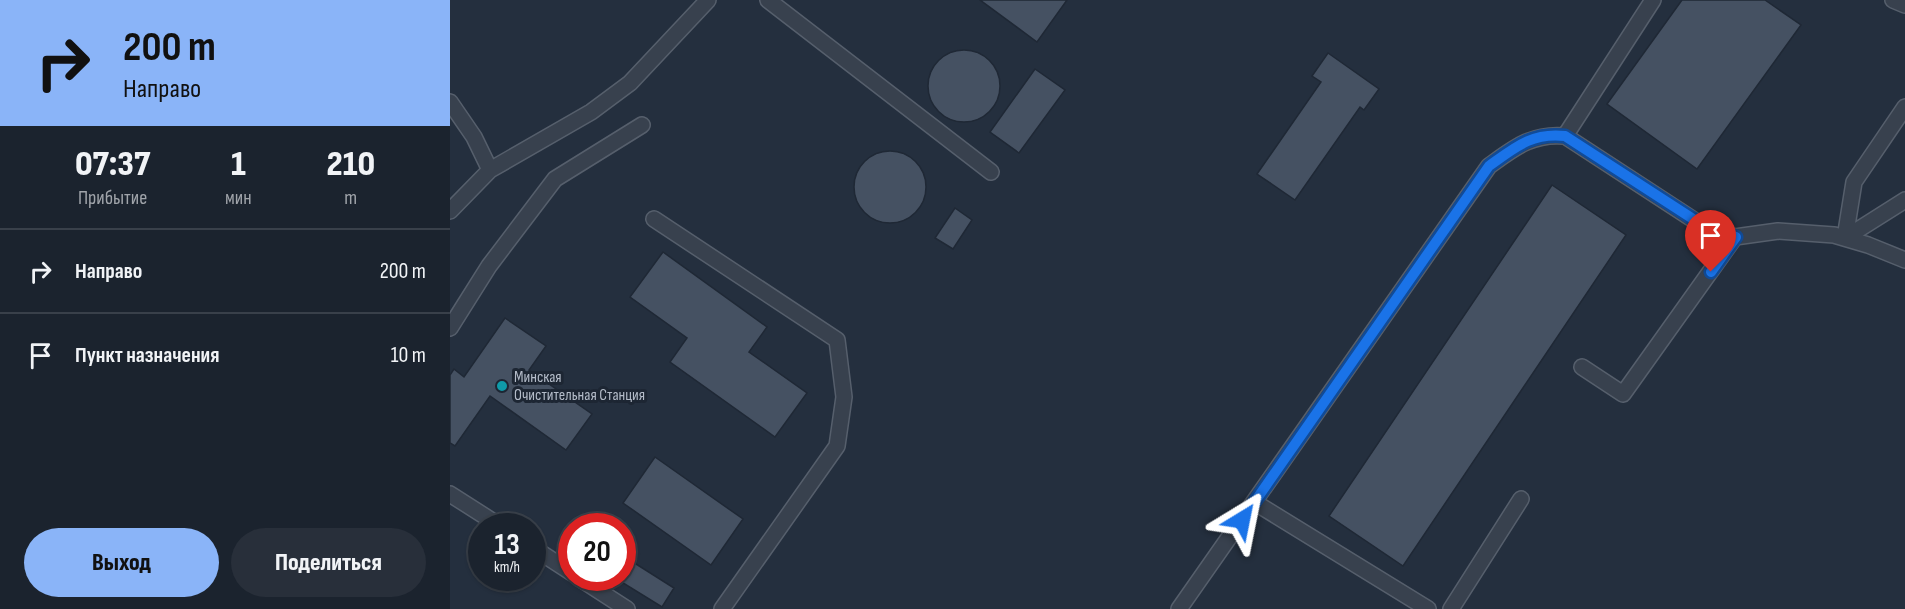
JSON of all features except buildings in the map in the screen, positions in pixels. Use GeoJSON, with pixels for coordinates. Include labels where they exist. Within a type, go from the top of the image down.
{"type":"FeatureCollection","features":[{"type":"Feature","properties":{"kind":"lane"},"geometry":{"type":"LineString","coordinates":[[450,211],[490,170],[591,112],[630,83],[708,0]]}},
{"type":"Feature","properties":{"kind":"lane"},"geometry":{"type":"LineString","coordinates":[[768,0],[991,172]]}},
{"type":"Feature","properties":{"kind":"lane"},"geometry":{"type":"LineString","coordinates":[[1565,136],[1653,0]]}},
{"type":"Feature","properties":{"kind":"lane"},"geometry":{"type":"LineString","coordinates":[[1893,0],[1905,5]]}},
{"type":"Feature","properties":{"kind":"lane"},"geometry":{"type":"LineString","coordinates":[[450,102],[474,137],[490,170]]}},
{"type":"Feature","properties":{"kind":"lane"},"geometry":{"type":"LineString","coordinates":[[1845,238],[1854,182],[1905,107]]}},
{"type":"Feature","properties":{"kind":"lane"},"geometry":{"type":"LineString","coordinates":[[450,328],[489,266],[555,179],[642,126]]}},
{"type":"Feature","properties":{"kind":"lane"},"geometry":{"type":"LineString","coordinates":[[1179,609],[1489,166],[1523,142],[1551,134],[1565,136],[1707,228],[1736,237],[1778,231],[1834,235],[1905,260]]}},
{"type":"Feature","properties":{"kind":"lane"},"geometry":{"type":"LineString","coordinates":[[1845,238],[1905,200]]}},
{"type":"Feature","properties":{"kind":"lane"},"geometry":{"type":"LineString","coordinates":[[654,219],[837,340],[844,397],[837,446],[722,609]]}},
{"type":"Feature","properties":{"kind":"lane"},"geometry":{"type":"LineString","coordinates":[[1582,367],[1623,393],[1736,237]]}},
{"type":"Feature","properties":{"kind":"lane"},"geometry":{"type":"LineString","coordinates":[[451,496],[479,513]]}},
{"type":"Feature","properties":{"kind":"lane"},"geometry":{"type":"LineString","coordinates":[[1451,609],[1521,498]]}},
{"type":"Feature","properties":{"kind":"lane"},"geometry":{"type":"LineString","coordinates":[[1254,502],[1428,609]]}},
{"type":"Feature","properties":{"kind":"lane"},"geometry":{"type":"LineString","coordinates":[[599,591],[627,609]]}},
{"type":"Feature","properties":{"kind":"place","name":"Минская Очистительная Станция"},"geometry":{"type":"Point","coordinates":[502,386]}},
{"type":"Feature","properties":{"kind":"route"},"geometry":{"type":"LineString","coordinates":[[1242,520],[1489,166],[1523,142],[1551,134],[1565,136],[1707,228],[1736,237],[1711,272]]}}]}
